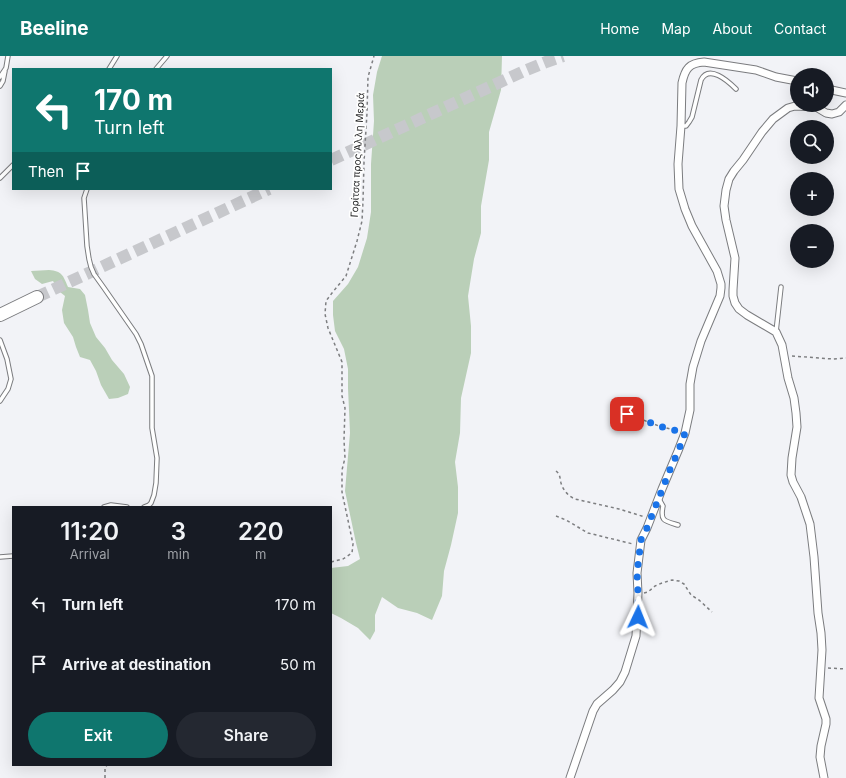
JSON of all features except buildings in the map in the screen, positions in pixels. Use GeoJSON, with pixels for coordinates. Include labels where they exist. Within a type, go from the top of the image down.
{"type":"FeatureCollection","features":[{"type":"Feature","properties":{"kind":"main road"},"geometry":{"type":"LineString","coordinates":[[0,315],[37,297]]}},
{"type":"Feature","properties":{"kind":"street"},"geometry":{"type":"LineString","coordinates":[[570,778],[593,711],[597,704],[618,686],[625,672],[636,636],[638,593],[637,573],[641,540],[685,433],[690,410],[690,384],[692,367],[720,296],[720,280],[709,256],[692,226],[679,189],[678,164],[682,83],[685,72],[687,68],[693,64],[704,62],[742,67],[790,79]]}},
{"type":"Feature","properties":{"kind":"street"},"geometry":{"type":"LineString","coordinates":[[834,90],[846,93]]}},
{"type":"Feature","properties":{"kind":"street"},"geometry":{"type":"LineString","coordinates":[[824,778],[820,757],[826,719],[819,698],[822,650],[812,538],[810,524],[805,508],[791,475],[797,427],[794,398],[788,378],[782,346],[776,332],[747,315],[739,309],[735,303],[733,290],[735,258],[724,206],[726,190],[734,171],[762,132],[781,112],[788,108],[804,106],[816,107],[826,113],[832,114],[839,112],[846,105]]}},
{"type":"Feature","properties":{"kind":"lane"},"geometry":{"type":"LineString","coordinates":[[0,86],[3,81],[8,56]]}},
{"type":"Feature","properties":{"kind":"lane"},"geometry":{"type":"LineString","coordinates":[[110,68],[117,56]]}},
{"type":"Feature","properties":{"kind":"lane"},"geometry":{"type":"LineString","coordinates":[[157,68],[167,56]]}},
{"type":"Feature","properties":{"kind":"lane"},"geometry":{"type":"LineString","coordinates":[[0,77],[6,68]]}},
{"type":"Feature","properties":{"kind":"lane"},"geometry":{"type":"LineString","coordinates":[[681,126],[686,126],[692,117],[703,76],[710,73],[716,74],[736,89]]}},
{"type":"Feature","properties":{"kind":"lane"},"geometry":{"type":"LineString","coordinates":[[0,178],[12,167]]}},
{"type":"Feature","properties":{"kind":"lane"},"geometry":{"type":"LineString","coordinates":[[87,190],[84,198],[87,246],[91,267],[94,274],[136,334],[152,376],[152,428],[157,458],[156,483],[151,503],[146,506]]}},
{"type":"Feature","properties":{"kind":"lane"},"geometry":{"type":"LineString","coordinates":[[776,332],[781,287]]}},
{"type":"Feature","properties":{"kind":"lane"},"geometry":{"type":"LineString","coordinates":[[0,340],[7,359],[11,379],[8,389],[0,401]]}},
{"type":"Feature","properties":{"kind":"lane"},"geometry":{"type":"LineString","coordinates":[[658,498],[662,502],[663,506],[661,513],[662,517],[667,522],[678,525]]}},
{"type":"Feature","properties":{"kind":"lane"},"geometry":{"type":"LineString","coordinates":[[108,506],[119,506]]}},
{"type":"Feature","properties":{"kind":"lane"},"geometry":{"type":"LineString","coordinates":[[0,558],[12,556]]}},
{"type":"Feature","properties":{"kind":"path","name":"Γορίτσα προς Άλλη Μεριά"},"geometry":{"type":"LineString","coordinates":[[332,562],[343,559],[352,553],[353,544],[342,492],[342,470],[346,458],[344,440],[345,408],[342,396],[342,362],[328,328],[325,314],[326,301],[346,276],[362,220],[368,77],[374,56]]}},
{"type":"Feature","properties":{"kind":"path"},"geometry":{"type":"LineString","coordinates":[[784,356],[833,359],[846,358]]}},
{"type":"Feature","properties":{"kind":"path"},"geometry":{"type":"LineString","coordinates":[[627,414],[659,426],[685,433]]}},
{"type":"Feature","properties":{"kind":"path"},"geometry":{"type":"LineString","coordinates":[[556,471],[559,474],[566,492],[575,499],[651,518]]}},
{"type":"Feature","properties":{"kind":"path"},"geometry":{"type":"LineString","coordinates":[[556,516],[588,533],[640,545]]}},
{"type":"Feature","properties":{"kind":"path"},"geometry":{"type":"LineString","coordinates":[[638,593],[648,592],[655,586],[672,580],[679,581],[684,584],[691,595],[712,612]]}},
{"type":"Feature","properties":{"kind":"path"},"geometry":{"type":"LineString","coordinates":[[821,668],[846,669]]}},
{"type":"Feature","properties":{"kind":"path"},"geometry":{"type":"LineString","coordinates":[[104,778],[106,766]]}},
{"type":"Feature","properties":{"kind":"green space"},"geometry":{"type":"Polygon","coordinates":[[[382,56],[502,56],[501,90],[489,132],[489,160],[481,206],[481,233],[474,259],[468,296],[471,326],[471,353],[461,398],[460,433],[455,462],[458,487],[458,513],[444,571],[442,596],[432,620],[417,613],[398,608],[382,597],[375,615],[375,631],[370,640],[358,628],[332,614],[332,568],[348,566],[360,559],[345,491],[350,433],[348,369],[344,349],[335,331],[333,301],[348,284],[358,267],[367,238],[371,212],[371,164],[374,121],[373,95],[377,72],[382,56]]]}},
{"type":"Feature","properties":{"kind":"green space"},"geometry":{"type":"Polygon","coordinates":[[[31,271],[57,271],[62,274],[68,287],[80,289],[85,295],[90,323],[96,337],[124,374],[130,387],[128,394],[118,398],[109,399],[90,360],[80,357],[73,337],[64,323],[62,310],[65,296],[60,292],[53,281],[42,284],[35,279],[31,271]]]}},
{"type":"Feature","properties":{"kind":"tunnel"},"geometry":{"type":"LineString","coordinates":[[332,160],[522,72],[563,56]]}},
{"type":"Feature","properties":{"kind":"tunnel"},"geometry":{"type":"LineString","coordinates":[[37,297],[267,190]]}},
{"type":"Feature","properties":{"kind":"route"},"geometry":{"type":"LineString","coordinates":[[627,414],[659,426],[685,433],[641,540],[637,573],[638,617]]}}]}
